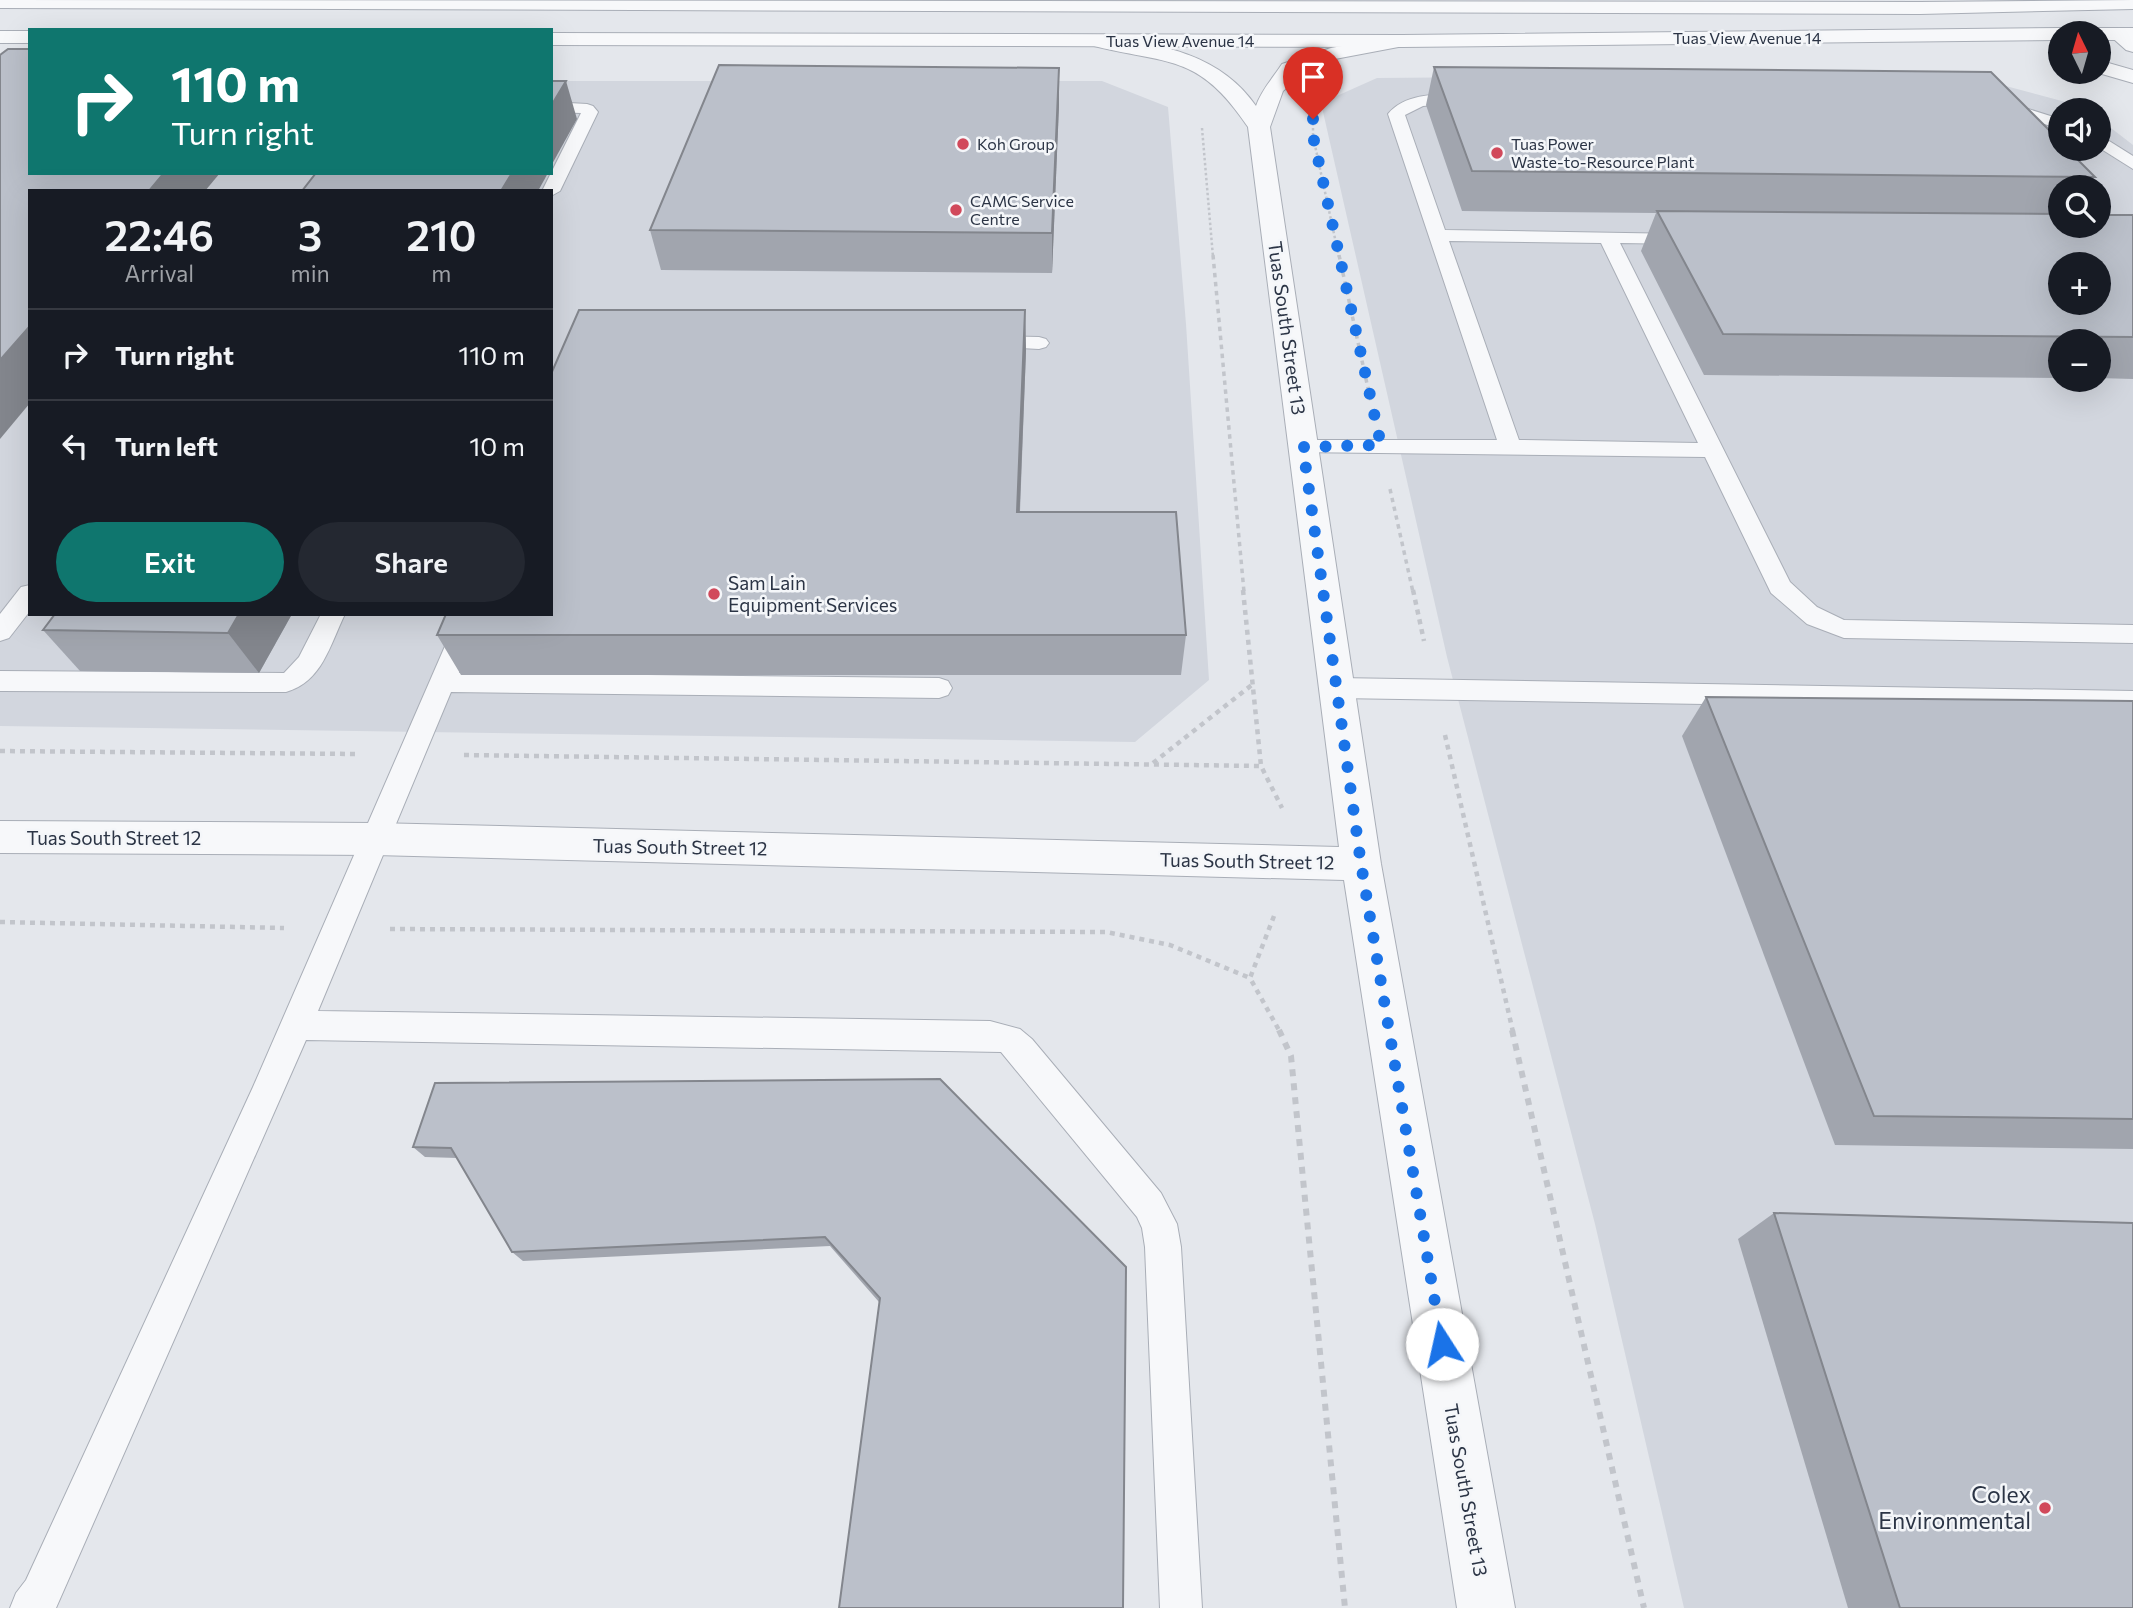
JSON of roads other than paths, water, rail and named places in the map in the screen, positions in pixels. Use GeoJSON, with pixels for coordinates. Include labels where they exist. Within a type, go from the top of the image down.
{"type":"FeatureCollection","features":[{"type":"Feature","properties":{"kind":"street"},"geometry":{"type":"LineString","coordinates":[[1920,8],[1943,0]]}},
{"type":"Feature","properties":{"kind":"street","name":"Tuas View Avenue 14"},"geometry":{"type":"LineString","coordinates":[[0,2],[1920,8],[2077,2],[2133,3]]}},
{"type":"Feature","properties":{"kind":"street"},"geometry":{"type":"LineString","coordinates":[[2077,2],[2121,37]]}},
{"type":"Feature","properties":{"kind":"street","name":"Tuas View Avenue 14"},"geometry":{"type":"LineString","coordinates":[[553,39],[1402,41],[1953,36],[2048,43]]}},
{"type":"Feature","properties":{"kind":"street"},"geometry":{"type":"LineString","coordinates":[[0,37],[28,37]]}},
{"type":"Feature","properties":{"kind":"street","name":"Tuas South Street 13"},"geometry":{"type":"LineString","coordinates":[[1097,41],[1171,54],[1202,67],[1230,87],[1259,127]]}},
{"type":"Feature","properties":{"kind":"street","name":"Tuas South Street 13"},"geometry":{"type":"LineString","coordinates":[[1402,41],[1331,54],[1289,68],[1287,76],[1273,89],[1259,127],[1361,864],[1486,1608]]}},
{"type":"Feature","properties":{"kind":"street"},"geometry":{"type":"LineString","coordinates":[[2111,70],[2133,77]]}},
{"type":"Feature","properties":{"kind":"street","name":"Tuas South Street 12"},"geometry":{"type":"LineString","coordinates":[[0,837],[375,839],[1361,864]]}},
{"type":"Feature","properties":{"kind":"lane"},"geometry":{"type":"LineString","coordinates":[[1481,99],[1440,99],[1405,106],[1396,114],[1511,449]]}},
{"type":"Feature","properties":{"kind":"lane"},"geometry":{"type":"LineString","coordinates":[[1983,100],[2048,120]]}},
{"type":"Feature","properties":{"kind":"lane"},"geometry":{"type":"LineString","coordinates":[[552,189],[590,112],[587,109],[553,107]]}},
{"type":"Feature","properties":{"kind":"lane"},"geometry":{"type":"LineString","coordinates":[[2111,148],[2133,164]]}},
{"type":"Feature","properties":{"kind":"lane"},"geometry":{"type":"LineString","coordinates":[[1438,235],[1705,239]]}},
{"type":"Feature","properties":{"kind":"lane"},"geometry":{"type":"LineString","coordinates":[[1608,238],[1780,587],[1798,607],[1822,623],[1844,629],[2133,634]]}},
{"type":"Feature","properties":{"kind":"lane"},"geometry":{"type":"LineString","coordinates":[[969,342],[1039,343]]}},
{"type":"Feature","properties":{"kind":"lane"},"geometry":{"type":"LineString","coordinates":[[1303,447],[1381,445],[1713,450]]}},
{"type":"Feature","properties":{"kind":"lane"},"geometry":{"type":"LineString","coordinates":[[0,632],[28,596]]}},
{"type":"Feature","properties":{"kind":"lane"},"geometry":{"type":"LineString","coordinates":[[0,681],[289,682],[299,676],[307,664],[332,616]]}},
{"type":"Feature","properties":{"kind":"lane"},"geometry":{"type":"LineString","coordinates":[[31,1608],[41,1595],[130,1404],[296,1025],[470,616]]}},
{"type":"Feature","properties":{"kind":"lane"},"geometry":{"type":"LineString","coordinates":[[442,682],[939,688]]}},
{"type":"Feature","properties":{"kind":"lane"},"geometry":{"type":"LineString","coordinates":[[1337,688],[2133,701]]}},
{"type":"Feature","properties":{"kind":"lane"},"geometry":{"type":"LineString","coordinates":[[296,1025],[990,1036],[1009,1039],[1021,1049],[1149,1205],[1159,1224],[1163,1247],[1181,1608]]}},
{"type":"Feature","properties":{"kind":"place","name":"Koh Group"},"geometry":{"type":"Point","coordinates":[963,144]}},
{"type":"Feature","properties":{"kind":"place","name":"Tuas Power Waste-to-Resource Plant"},"geometry":{"type":"Point","coordinates":[1497,153]}},
{"type":"Feature","properties":{"kind":"place","name":"CAMC Service Centre"},"geometry":{"type":"Point","coordinates":[956,210]}},
{"type":"Feature","properties":{"kind":"place","name":"Sam Lain Equipment Services"},"geometry":{"type":"Point","coordinates":[714,594]}},
{"type":"Feature","properties":{"kind":"place","name":"Colex Environmental"},"geometry":{"type":"Point","coordinates":[2045,1508]}}]}
